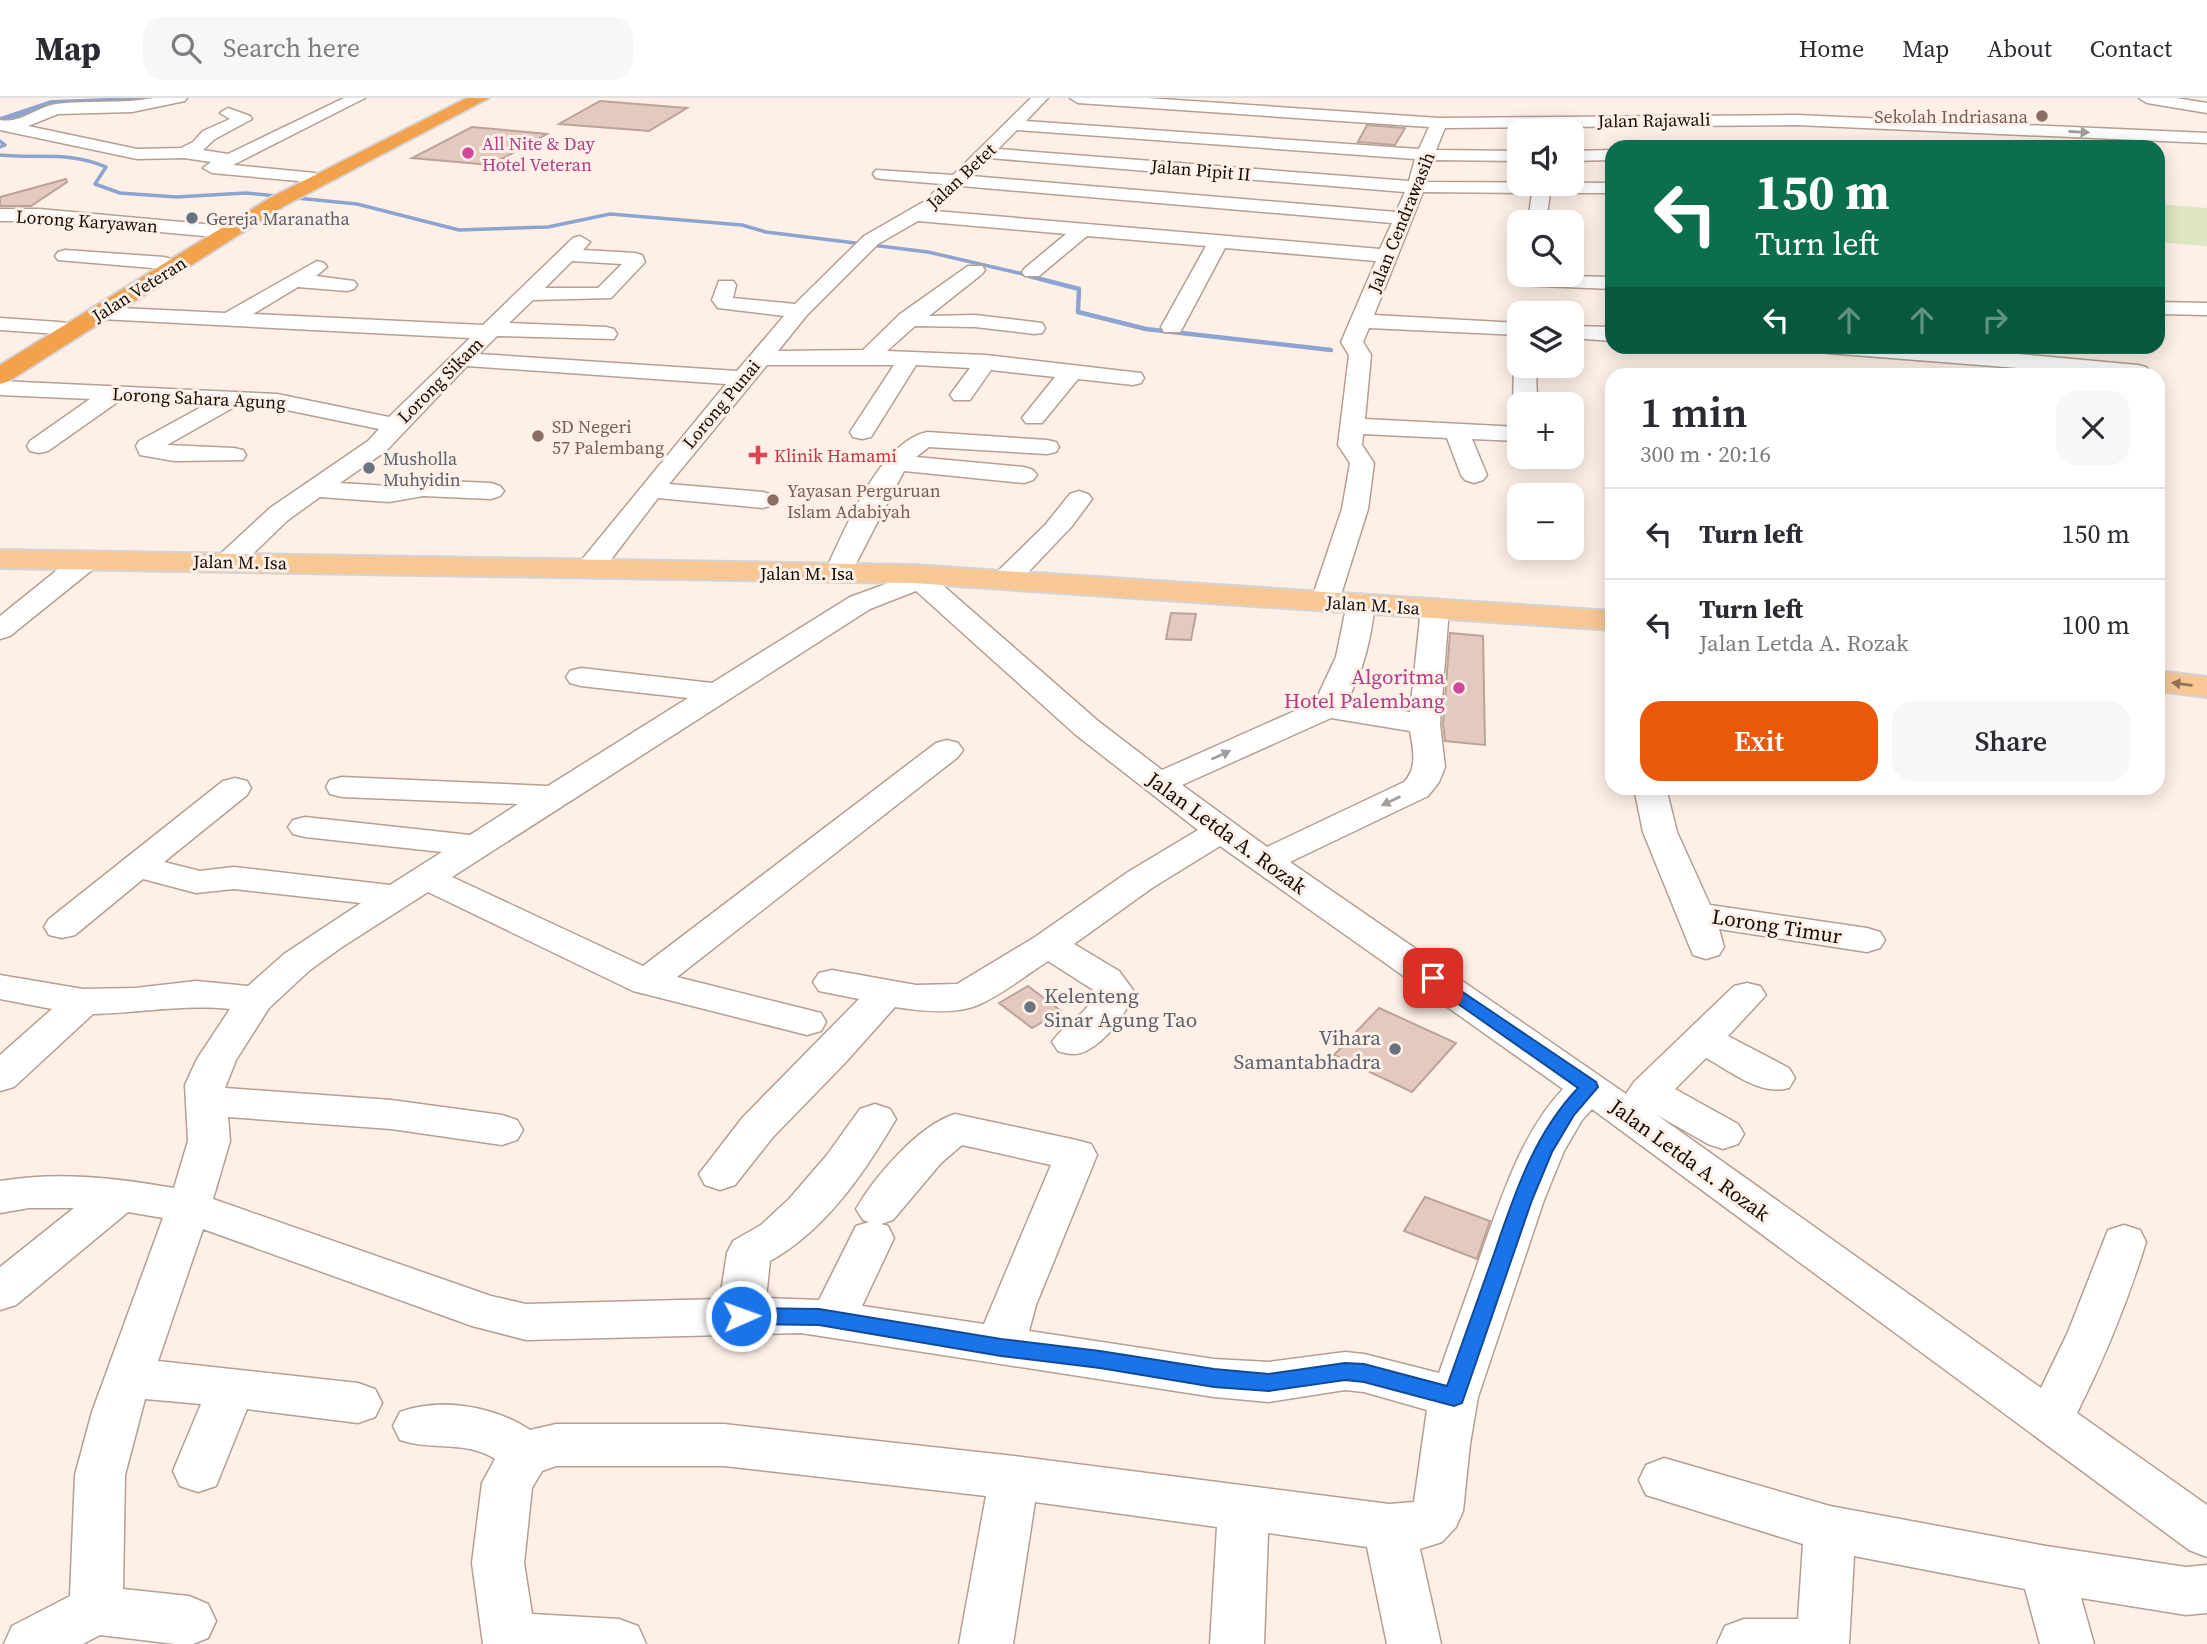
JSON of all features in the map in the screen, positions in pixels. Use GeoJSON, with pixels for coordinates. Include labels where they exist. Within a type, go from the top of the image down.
{"type":"FeatureCollection","features":[{"type":"Feature","properties":{"kind":"highway"},"geometry":{"type":"LineString","coordinates":[[294,189],[466,98]]}},
{"type":"Feature","properties":{"kind":"highway"},"geometry":{"type":"LineString","coordinates":[[294,189],[480,98]]}},
{"type":"Feature","properties":{"kind":"highway","name":"Jalan Veteran"},"geometry":{"type":"LineString","coordinates":[[0,364],[215,231],[294,189]]}},
{"type":"Feature","properties":{"kind":"highway","name":"Jalan Veteran"},"geometry":{"type":"LineString","coordinates":[[0,376],[294,189]]}},
{"type":"Feature","properties":{"kind":"main road","name":"Jalan M. Isa"},"geometry":{"type":"LineString","coordinates":[[0,559],[590,568],[1006,579],[1605,621]]}},
{"type":"Feature","properties":{"kind":"main road"},"geometry":{"type":"LineString","coordinates":[[2165,682],[2207,687]]}},
{"type":"Feature","properties":{"kind":"street"},"geometry":{"type":"LineString","coordinates":[[3,126],[56,101],[145,98]]}},
{"type":"Feature","properties":{"kind":"street"},"geometry":{"type":"LineString","coordinates":[[3,126],[56,109],[132,107],[178,98]]}},
{"type":"Feature","properties":{"kind":"street"},"geometry":{"type":"LineString","coordinates":[[294,189],[212,168],[358,98]]}},
{"type":"Feature","properties":{"kind":"street","name":"Jalan Betet"},"geometry":{"type":"LineString","coordinates":[[866,244],[932,205],[1040,98]]}},
{"type":"Feature","properties":{"kind":"street","name":"Jalan Rajawali"},"geometry":{"type":"LineString","coordinates":[[1078,98],[1390,113],[1439,122],[1505,116],[1774,120],[2207,138]]}},
{"type":"Feature","properties":{"kind":"street"},"geometry":{"type":"LineString","coordinates":[[2147,98],[2185,101],[2207,108]]}},
{"type":"Feature","properties":{"kind":"street"},"geometry":{"type":"LineString","coordinates":[[1685,106],[1697,119]]}},
{"type":"Feature","properties":{"kind":"street"},"geometry":{"type":"LineString","coordinates":[[73,123],[130,142],[176,153],[199,146],[209,135],[244,119],[228,113]]}},
{"type":"Feature","properties":{"kind":"street","name":"Jalan Cendrawasih"},"geometry":{"type":"LineString","coordinates":[[1351,426],[1360,355],[1352,342],[1416,187],[1425,155],[1439,122]]}},
{"type":"Feature","properties":{"kind":"street"},"geometry":{"type":"LineString","coordinates":[[1014,125],[1425,155],[1507,156]]}},
{"type":"Feature","properties":{"kind":"street"},"geometry":{"type":"LineString","coordinates":[[3,126],[41,135],[63,136],[137,154],[176,153],[228,159]]}},
{"type":"Feature","properties":{"kind":"street","name":"Jalan Pipit II"},"geometry":{"type":"LineString","coordinates":[[986,153],[1416,187],[1507,187]]}},
{"type":"Feature","properties":{"kind":"street"},"geometry":{"type":"LineString","coordinates":[[1584,156],[1605,155]]}},
{"type":"Feature","properties":{"kind":"street"},"geometry":{"type":"LineString","coordinates":[[882,174],[1403,219]]}},
{"type":"Feature","properties":{"kind":"street","name":"Jalan Pipit II"},"geometry":{"type":"LineString","coordinates":[[1584,188],[1605,188]]}},
{"type":"Feature","properties":{"kind":"street","name":"Lorong Karyawan"},"geometry":{"type":"LineString","coordinates":[[0,215],[39,215],[215,231]]}},
{"type":"Feature","properties":{"kind":"street"},"geometry":{"type":"LineString","coordinates":[[918,215],[1388,256]]}},
{"type":"Feature","properties":{"kind":"street"},"geometry":{"type":"LineString","coordinates":[[1032,272],[1084,228]]}},
{"type":"Feature","properties":{"kind":"street"},"geometry":{"type":"LineString","coordinates":[[1172,327],[1219,240]]}},
{"type":"Feature","properties":{"kind":"street","name":"Lorong Punai"},"geometry":{"type":"LineString","coordinates":[[590,568],[752,368],[800,312],[866,244]]}},
{"type":"Feature","properties":{"kind":"street","name":"Lorong Sikam"},"geometry":{"type":"LineString","coordinates":[[228,562],[279,514],[312,489],[367,455],[574,248],[635,259],[604,294],[529,294]]}},
{"type":"Feature","properties":{"kind":"street"},"geometry":{"type":"LineString","coordinates":[[65,256],[164,263]]}},
{"type":"Feature","properties":{"kind":"street"},"geometry":{"type":"LineString","coordinates":[[229,320],[317,267]]}},
{"type":"Feature","properties":{"kind":"street"},"geometry":{"type":"LineString","coordinates":[[869,357],[888,336],[955,289],[975,270]]}},
{"type":"Feature","properties":{"kind":"street"},"geometry":{"type":"LineString","coordinates":[[296,281],[347,285]]}},
{"type":"Feature","properties":{"kind":"street"},"geometry":{"type":"LineString","coordinates":[[1584,281],[1605,283]]}},
{"type":"Feature","properties":{"kind":"street"},"geometry":{"type":"LineString","coordinates":[[726,285],[722,300],[725,304],[800,312]]}},
{"type":"Feature","properties":{"kind":"street"},"geometry":{"type":"LineString","coordinates":[[2165,308],[2207,309]]}},
{"type":"Feature","properties":{"kind":"street"},"geometry":{"type":"LineString","coordinates":[[100,313],[606,334]]}},
{"type":"Feature","properties":{"kind":"street"},"geometry":{"type":"LineString","coordinates":[[908,320],[929,323],[975,321],[1034,328]]}},
{"type":"Feature","properties":{"kind":"street"},"geometry":{"type":"LineString","coordinates":[[1361,321],[1507,328]]}},
{"type":"Feature","properties":{"kind":"street"},"geometry":{"type":"LineString","coordinates":[[0,324],[59,328]]}},
{"type":"Feature","properties":{"kind":"street"},"geometry":{"type":"LineString","coordinates":[[1584,333],[1605,334]]}},
{"type":"Feature","properties":{"kind":"street"},"geometry":{"type":"LineString","coordinates":[[1994,354],[2100,368]]}},
{"type":"Feature","properties":{"kind":"street"},"geometry":{"type":"LineString","coordinates":[[461,359],[752,368],[869,357],[909,358],[986,362],[1133,378]]}},
{"type":"Feature","properties":{"kind":"street"},"geometry":{"type":"LineString","coordinates":[[862,432],[909,358]]}},
{"type":"Feature","properties":{"kind":"street"},"geometry":{"type":"LineString","coordinates":[[962,395],[986,362]]}},
{"type":"Feature","properties":{"kind":"street"},"geometry":{"type":"LineString","coordinates":[[1034,418],[1073,370]]}},
{"type":"Feature","properties":{"kind":"street","name":"Lorong Sahara Agung"},"geometry":{"type":"LineString","coordinates":[[0,388],[291,403],[395,426]]}},
{"type":"Feature","properties":{"kind":"street"},"geometry":{"type":"LineString","coordinates":[[39,446],[114,393]]}},
{"type":"Feature","properties":{"kind":"street"},"geometry":{"type":"LineString","coordinates":[[232,399],[148,446],[149,450],[174,454],[234,455]]}},
{"type":"Feature","properties":{"kind":"street"},"geometry":{"type":"LineString","coordinates":[[1325,601],[1355,509],[1362,471],[1362,463],[1350,445],[1351,426],[1507,433]]}},
{"type":"Feature","properties":{"kind":"street"},"geometry":{"type":"LineString","coordinates":[[1456,430],[1475,475]]}},
{"type":"Feature","properties":{"kind":"street"},"geometry":{"type":"LineString","coordinates":[[838,573],[878,493],[918,442],[930,439],[1047,447]]}},
{"type":"Feature","properties":{"kind":"street"},"geometry":{"type":"LineString","coordinates":[[899,463],[1024,475]]}},
{"type":"Feature","properties":{"kind":"street"},"geometry":{"type":"LineString","coordinates":[[312,489],[389,494],[423,488],[491,491]]}},
{"type":"Feature","properties":{"kind":"street"},"geometry":{"type":"LineString","coordinates":[[651,490],[763,500]]}},
{"type":"Feature","properties":{"kind":"street"},"geometry":{"type":"LineString","coordinates":[[1006,579],[1026,556],[1058,530],[1079,499]]}},
{"type":"Feature","properties":{"kind":"street"},"geometry":{"type":"LineString","coordinates":[[0,630],[87,561]]}},
{"type":"Feature","properties":{"kind":"street"},"geometry":{"type":"LineString","coordinates":[[96,1610],[100,1475],[116,1412],[209,1141],[205,1085],[233,1032],[256,999],[297,962],[396,896],[480,846],[860,603],[916,578]]}},
{"type":"Feature","properties":{"kind":"street","name":"Jalan Letda A. Rozak"},"geometry":{"type":"LineString","coordinates":[[916,578],[1087,728],[1221,831],[1589,1087],[1640,1105],[2049,1419],[2201,1526]]}},
{"type":"Feature","properties":{"kind":"street"},"geometry":{"type":"LineString","coordinates":[[1159,783],[1327,708],[1338,692],[1356,644],[1361,603]]}},
{"type":"Feature","properties":{"kind":"street"},"geometry":{"type":"LineString","coordinates":[[1265,861],[1416,789],[1429,774],[1427,739],[1435,609]]}},
{"type":"Feature","properties":{"kind":"street"},"geometry":{"type":"LineString","coordinates":[[581,677],[720,693]]}},
{"type":"Feature","properties":{"kind":"street"},"geometry":{"type":"LineString","coordinates":[[1327,708],[1370,716],[1373,724],[1383,731],[1427,739]]}},
{"type":"Feature","properties":{"kind":"street"},"geometry":{"type":"LineString","coordinates":[[646,982],[947,750]]}},
{"type":"Feature","properties":{"kind":"street"},"geometry":{"type":"LineString","coordinates":[[342,787],[558,796]]}},
{"type":"Feature","properties":{"kind":"street"},"geometry":{"type":"LineString","coordinates":[[62,927],[235,788]]}},
{"type":"Feature","properties":{"kind":"street","name":"Lorong Timur"},"geometry":{"type":"LineString","coordinates":[[1652,795],[1660,832],[1701,930],[1867,940]]}},
{"type":"Feature","properties":{"kind":"street"},"geometry":{"type":"LineString","coordinates":[[305,827],[480,846]]}},
{"type":"Feature","properties":{"kind":"street"},"geometry":{"type":"LineString","coordinates":[[832,982],[926,999],[965,996],[1048,945],[1140,880],[1221,831]]}},
{"type":"Feature","properties":{"kind":"street"},"geometry":{"type":"LineString","coordinates":[[138,868],[182,876],[196,882],[234,878],[396,896]]}},
{"type":"Feature","properties":{"kind":"street"},"geometry":{"type":"LineString","coordinates":[[426,878],[646,982],[807,1023]]}},
{"type":"Feature","properties":{"kind":"street"},"geometry":{"type":"LineString","coordinates":[[1048,945],[1106,980],[1114,990],[1113,1000],[1107,1010],[1072,1042]]}},
{"type":"Feature","properties":{"kind":"street"},"geometry":{"type":"LineString","coordinates":[[0,987],[83,1002],[135,1001],[196,993],[256,999]]}},
{"type":"Feature","properties":{"kind":"street"},"geometry":{"type":"LineString","coordinates":[[720,1174],[758,1127],[831,1054],[887,992]]}},
{"type":"Feature","properties":{"kind":"street"},"geometry":{"type":"LineString","coordinates":[[1723,1134],[1640,1105],[1747,995]]}},
{"type":"Feature","properties":{"kind":"street"},"geometry":{"type":"LineString","coordinates":[[0,1077],[83,1002]]}},
{"type":"Feature","properties":{"kind":"street"},"geometry":{"type":"LineString","coordinates":[[1703,1039],[1775,1078]]}},
{"type":"Feature","properties":{"kind":"street"},"geometry":{"type":"LineString","coordinates":[[619,1644],[510,1641],[498,1563],[507,1483],[525,1456],[536,1449],[556,1445],[724,1445],[1014,1478],[1389,1527],[1424,1526],[1438,1511],[1445,1444],[1454,1397],[1522,1200],[1543,1151],[1567,1110],[1589,1087]]}},
{"type":"Feature","properties":{"kind":"street"},"geometry":{"type":"LineString","coordinates":[[205,1101],[340,1108],[456,1121],[502,1130]]}},
{"type":"Feature","properties":{"kind":"street"},"geometry":{"type":"LineString","coordinates":[[741,1316],[749,1252],[758,1245],[770,1243],[788,1227],[847,1161],[875,1119]]}},
{"type":"Feature","properties":{"kind":"street"},"geometry":{"type":"LineString","coordinates":[[832,1320],[875,1224],[926,1152],[955,1129],[1076,1155],[1013,1305],[1001,1347]]}},
{"type":"Feature","properties":{"kind":"street"},"geometry":{"type":"LineString","coordinates":[[0,1197],[29,1192],[72,1192],[120,1195],[187,1206],[510,1319],[553,1323],[801,1315],[1214,1378],[1269,1382],[1345,1371],[1364,1373],[1454,1397]]}},
{"type":"Feature","properties":{"kind":"street"},"geometry":{"type":"LineString","coordinates":[[0,1292],[120,1195]]}},
{"type":"Feature","properties":{"kind":"street"},"geometry":{"type":"LineString","coordinates":[[2049,1419],[2071,1378],[2107,1297],[2124,1242]]}},
{"type":"Feature","properties":{"kind":"street"},"geometry":{"type":"LineString","coordinates":[[128,1378],[232,1387],[358,1403]]}},
{"type":"Feature","properties":{"kind":"street"},"geometry":{"type":"LineString","coordinates":[[198,1471],[232,1387]]}},
{"type":"Feature","properties":{"kind":"street"},"geometry":{"type":"LineString","coordinates":[[417,1426],[484,1429],[508,1438],[525,1456]]}},
{"type":"Feature","properties":{"kind":"street"},"geometry":{"type":"LineString","coordinates":[[986,1644],[1014,1478]]}},
{"type":"Feature","properties":{"kind":"street"},"geometry":{"type":"LineString","coordinates":[[1664,1480],[1829,1529],[2046,1569],[2186,1591],[2207,1589]]}},
{"type":"Feature","properties":{"kind":"street"},"geometry":{"type":"LineString","coordinates":[[1237,1644],[1243,1509]]}},
{"type":"Feature","properties":{"kind":"street"},"geometry":{"type":"LineString","coordinates":[[1389,1527],[1414,1644]]}},
{"type":"Feature","properties":{"kind":"street"},"geometry":{"type":"LineString","coordinates":[[1744,1644],[1818,1644],[1824,1639],[1829,1529]]}},
{"type":"Feature","properties":{"kind":"street"},"geometry":{"type":"LineString","coordinates":[[2046,1569],[2067,1644]]}},
{"type":"Feature","properties":{"kind":"street"},"geometry":{"type":"LineString","coordinates":[[31,1644],[96,1610],[189,1621]]}},
{"type":"Feature","properties":{"kind":"green space"},"geometry":{"type":"Polygon","coordinates":[[[2165,205],[2207,208],[2207,246],[2165,243],[2165,205]]]}},
{"type":"Feature","properties":{"kind":"building"},"geometry":{"type":"Polygon","coordinates":[[[600,101],[687,108],[649,131],[559,124],[600,101]]]}},
{"type":"Feature","properties":{"kind":"building"},"geometry":{"type":"Polygon","coordinates":[[[1367,125],[1405,128],[1395,145],[1358,142],[1367,125]]]}},
{"type":"Feature","properties":{"kind":"building"},"geometry":{"type":"Polygon","coordinates":[[[472,127],[547,134],[491,165],[412,158],[472,127]]]}},
{"type":"Feature","properties":{"kind":"building"},"geometry":{"type":"Polygon","coordinates":[[[66,179],[67,182],[31,206],[0,206],[0,197],[66,179]]]}},
{"type":"Feature","properties":{"kind":"building"},"geometry":{"type":"Polygon","coordinates":[[[1171,613],[1196,614],[1191,640],[1166,639],[1171,613]]]}},
{"type":"Feature","properties":{"kind":"building","name":"Algoritma Hotel Palembang"},"geometry":{"type":"Polygon","coordinates":[[[1450,633],[1483,636],[1485,745],[1445,741],[1443,724],[1450,633]]]}},
{"type":"Feature","properties":{"kind":"building","name":"Kelenteng Sinar Agung Tao"},"geometry":{"type":"Polygon","coordinates":[[[1028,986],[1061,1011],[1032,1028],[999,1003],[1028,986]]]}},
{"type":"Feature","properties":{"kind":"building","name":"Vihara Samantabhadra"},"geometry":{"type":"Polygon","coordinates":[[[1379,1008],[1456,1043],[1412,1092],[1334,1055],[1379,1008]]]}},
{"type":"Feature","properties":{"kind":"building"},"geometry":{"type":"Polygon","coordinates":[[[1425,1197],[1490,1221],[1477,1259],[1404,1231],[1425,1197]]]}},
{"type":"Feature","properties":{"kind":"waterway"},"geometry":{"type":"LineString","coordinates":[[0,124],[51,106],[128,103],[161,98]]}},
{"type":"Feature","properties":{"kind":"waterway"},"geometry":{"type":"LineString","coordinates":[[0,141],[5,145],[0,147]]}},
{"type":"Feature","properties":{"kind":"waterway"},"geometry":{"type":"LineString","coordinates":[[0,155],[67,157],[93,162],[106,167],[95,184],[120,193],[176,197],[246,193],[357,204],[459,230],[548,227],[610,214],[742,225],[766,232],[928,252],[1036,277]]}},
{"type":"Feature","properties":{"kind":"waterway"},"geometry":{"type":"LineString","coordinates":[[1029,276],[1079,289],[1078,312],[1146,329],[1331,350]]}},
{"type":"Feature","properties":{"kind":"place","name":"Sekolah Indriasana"},"geometry":{"type":"Point","coordinates":[2042,116]}},
{"type":"Feature","properties":{"kind":"place","name":"All Nite & Day Hotel Veteran"},"geometry":{"type":"Point","coordinates":[468,153]}},
{"type":"Feature","properties":{"kind":"place","name":"Gereja Maranatha"},"geometry":{"type":"Point","coordinates":[192,218]}},
{"type":"Feature","properties":{"kind":"place","name":"SD Negeri 57 Palembang"},"geometry":{"type":"Point","coordinates":[538,436]}},
{"type":"Feature","properties":{"kind":"place","name":"Klinik Hamami"},"geometry":{"type":"Point","coordinates":[758,455]}},
{"type":"Feature","properties":{"kind":"place","name":"Musholla Muhyidin"},"geometry":{"type":"Point","coordinates":[369,468]}},
{"type":"Feature","properties":{"kind":"place","name":"Yayasan Perguruan Islam Adabiyah"},"geometry":{"type":"Point","coordinates":[773,500]}},
{"type":"Feature","properties":{"kind":"place","name":"Algoritma Hotel Palembang"},"geometry":{"type":"Point","coordinates":[1459,688]}},
{"type":"Feature","properties":{"kind":"place","name":"Kelenteng Sinar Agung Tao"},"geometry":{"type":"Point","coordinates":[1030,1007]}},
{"type":"Feature","properties":{"kind":"place","name":"Vihara Samantabhadra"},"geometry":{"type":"Point","coordinates":[1395,1049]}},
{"type":"Feature","properties":{"kind":"route"},"geometry":{"type":"LineString","coordinates":[[741,1316],[819,1317],[1214,1378],[1269,1382],[1345,1371],[1364,1373],[1454,1397],[1522,1200],[1543,1151],[1567,1110],[1589,1087],[1433,978]]}}]}
